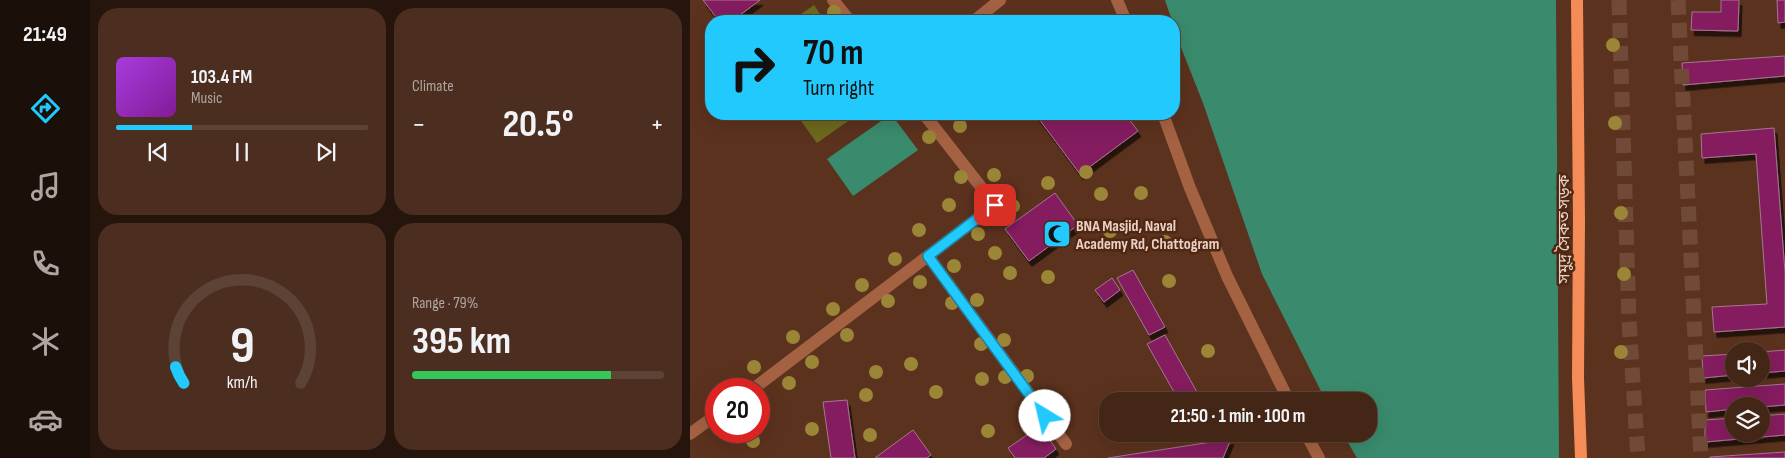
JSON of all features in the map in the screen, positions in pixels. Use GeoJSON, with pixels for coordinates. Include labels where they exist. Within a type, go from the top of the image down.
{"type":"FeatureCollection","features":[{"type":"Feature","properties":{"kind":"main road","name":"সমুদ্র সৈকত সড়ক"},"geometry":{"type":"LineString","coordinates":[[1577,0],[1578,378],[1581,458]]}},
{"type":"Feature","properties":{"kind":"lane"},"geometry":{"type":"LineString","coordinates":[[833,0],[845,15]]}},
{"type":"Feature","properties":{"kind":"lane"},"geometry":{"type":"LineString","coordinates":[[981,15],[1000,0]]}},
{"type":"Feature","properties":{"kind":"lane"},"geometry":{"type":"LineString","coordinates":[[1117,0],[1123,15]]}},
{"type":"Feature","properties":{"kind":"lane"},"geometry":{"type":"LineString","coordinates":[[767,378],[995,205],[929,120]]}},
{"type":"Feature","properties":{"kind":"lane"},"geometry":{"type":"LineString","coordinates":[[1165,120],[1190,188],[1227,276],[1284,392]]}},
{"type":"Feature","properties":{"kind":"lane"},"geometry":{"type":"LineString","coordinates":[[928,256],[1066,444]]}},
{"type":"Feature","properties":{"kind":"lane"},"geometry":{"type":"LineString","coordinates":[[690,434],[705,423]]}},
{"type":"Feature","properties":{"kind":"lane"},"geometry":{"type":"LineString","coordinates":[[1311,442],[1320,458]]}},
{"type":"Feature","properties":{"kind":"shaded area"},"geometry":{"type":"Polygon","coordinates":[[[1165,0],[1556,0],[1559,458],[1357,458],[1348,442],[1377,442],[1377,392],[1321,392],[1262,274],[1203,103],[1180,44],[1180,15],[1170,15],[1165,0]]]}},
{"type":"Feature","properties":{"kind":"shaded area"},"geometry":{"type":"Polygon","coordinates":[[[814,5],[821,15],[800,15],[814,5]]]}},
{"type":"Feature","properties":{"kind":"shaded area"},"geometry":{"type":"Polygon","coordinates":[[[800,120],[850,120],[817,143],[800,120]]]}},
{"type":"Feature","properties":{"kind":"shaded area"},"geometry":{"type":"Polygon","coordinates":[[[882,120],[896,120],[918,150],[853,196],[827,159],[882,120]]]}},
{"type":"Feature","properties":{"kind":"building"},"geometry":{"type":"Polygon","coordinates":[[[703,0],[760,0],[740,15],[714,15],[703,0]]]}},
{"type":"Feature","properties":{"kind":"building"},"geometry":{"type":"Polygon","coordinates":[[[1721,0],[1739,0],[1738,31],[1691,30],[1692,12],[1721,12],[1721,0]]]}},
{"type":"Feature","properties":{"kind":"building"},"geometry":{"type":"Polygon","coordinates":[[[1777,0],[1785,0],[1785,22],[1778,23],[1777,0]]]}},
{"type":"Feature","properties":{"kind":"building"},"geometry":{"type":"Polygon","coordinates":[[[1785,56],[1785,76],[1683,85],[1682,63],[1785,56]]]}},
{"type":"Feature","properties":{"kind":"building"},"geometry":{"type":"Polygon","coordinates":[[[1040,120],[1130,120],[1138,131],[1080,174],[1040,120]]]}},
{"type":"Feature","properties":{"kind":"building"},"geometry":{"type":"Polygon","coordinates":[[[1774,128],[1785,272],[1785,327],[1714,332],[1712,307],[1767,304],[1756,154],[1702,158],[1701,134],[1774,128]]]}},
{"type":"Feature","properties":{"kind":"building"},"geometry":{"type":"Polygon","coordinates":[[[1055,193],[1078,225],[1029,261],[1005,229],[1055,193]]]}},
{"type":"Feature","properties":{"kind":"building"},"geometry":{"type":"Polygon","coordinates":[[[1133,270],[1165,327],[1149,335],[1117,278],[1133,270]]]}},
{"type":"Feature","properties":{"kind":"building"},"geometry":{"type":"Polygon","coordinates":[[[1112,278],[1120,290],[1104,302],[1095,290],[1112,278]]]}},
{"type":"Feature","properties":{"kind":"building"},"geometry":{"type":"Polygon","coordinates":[[[1165,335],[1197,392],[1174,392],[1147,344],[1165,335]]]}},
{"type":"Feature","properties":{"kind":"building"},"geometry":{"type":"Polygon","coordinates":[[[1785,350],[1785,371],[1770,372],[1770,351],[1785,350]]]}},
{"type":"Feature","properties":{"kind":"building"},"geometry":{"type":"Polygon","coordinates":[[[1725,355],[1725,376],[1703,378],[1702,356],[1725,355]]]}},
{"type":"Feature","properties":{"kind":"building"},"geometry":{"type":"Polygon","coordinates":[[[1785,384],[1785,405],[1770,406],[1770,397],[1725,397],[1725,410],[1706,412],[1705,390],[1770,387],[1770,385],[1785,384]]]}},
{"type":"Feature","properties":{"kind":"building"},"geometry":{"type":"Polygon","coordinates":[[[847,400],[855,458],[831,458],[823,402],[847,400]]]}},
{"type":"Feature","properties":{"kind":"building"},"geometry":{"type":"Polygon","coordinates":[[[1785,414],[1785,435],[1770,436],[1770,415],[1785,414]]]}},
{"type":"Feature","properties":{"kind":"building"},"geometry":{"type":"Polygon","coordinates":[[[1725,419],[1725,440],[1705,442],[1705,420],[1725,419]]]}},
{"type":"Feature","properties":{"kind":"building"},"geometry":{"type":"Polygon","coordinates":[[[1040,426],[1056,449],[1044,458],[1015,458],[1008,448],[1040,426]]]}},
{"type":"Feature","properties":{"kind":"building"},"geometry":{"type":"Polygon","coordinates":[[[913,430],[931,455],[927,458],[875,458],[913,430]]]}},
{"type":"Feature","properties":{"kind":"building"},"geometry":{"type":"Polygon","coordinates":[[[1212,442],[1230,442],[1223,458],[1108,458],[1212,442]]]}},
{"type":"Feature","properties":{"kind":"building"},"geometry":{"type":"Polygon","coordinates":[[[1785,452],[1785,458],[1710,458],[1710,457],[1785,452]]]}},
{"type":"Feature","properties":{"kind":"tunnel"},"geometry":{"type":"LineString","coordinates":[[1619,0],[1629,321],[1638,458]]}},
{"type":"Feature","properties":{"kind":"tunnel"},"geometry":{"type":"LineString","coordinates":[[1678,0],[1701,458]]}},
{"type":"Feature","properties":{"kind":"place","name":"BNA Masjid, Naval Academy Rd, Chattogram"},"geometry":{"type":"Point","coordinates":[1057,234]}},
{"type":"Feature","properties":{"kind":"route"},"geometry":{"type":"LineString","coordinates":[[995,205],[928,256],[1045,416]]}}]}
